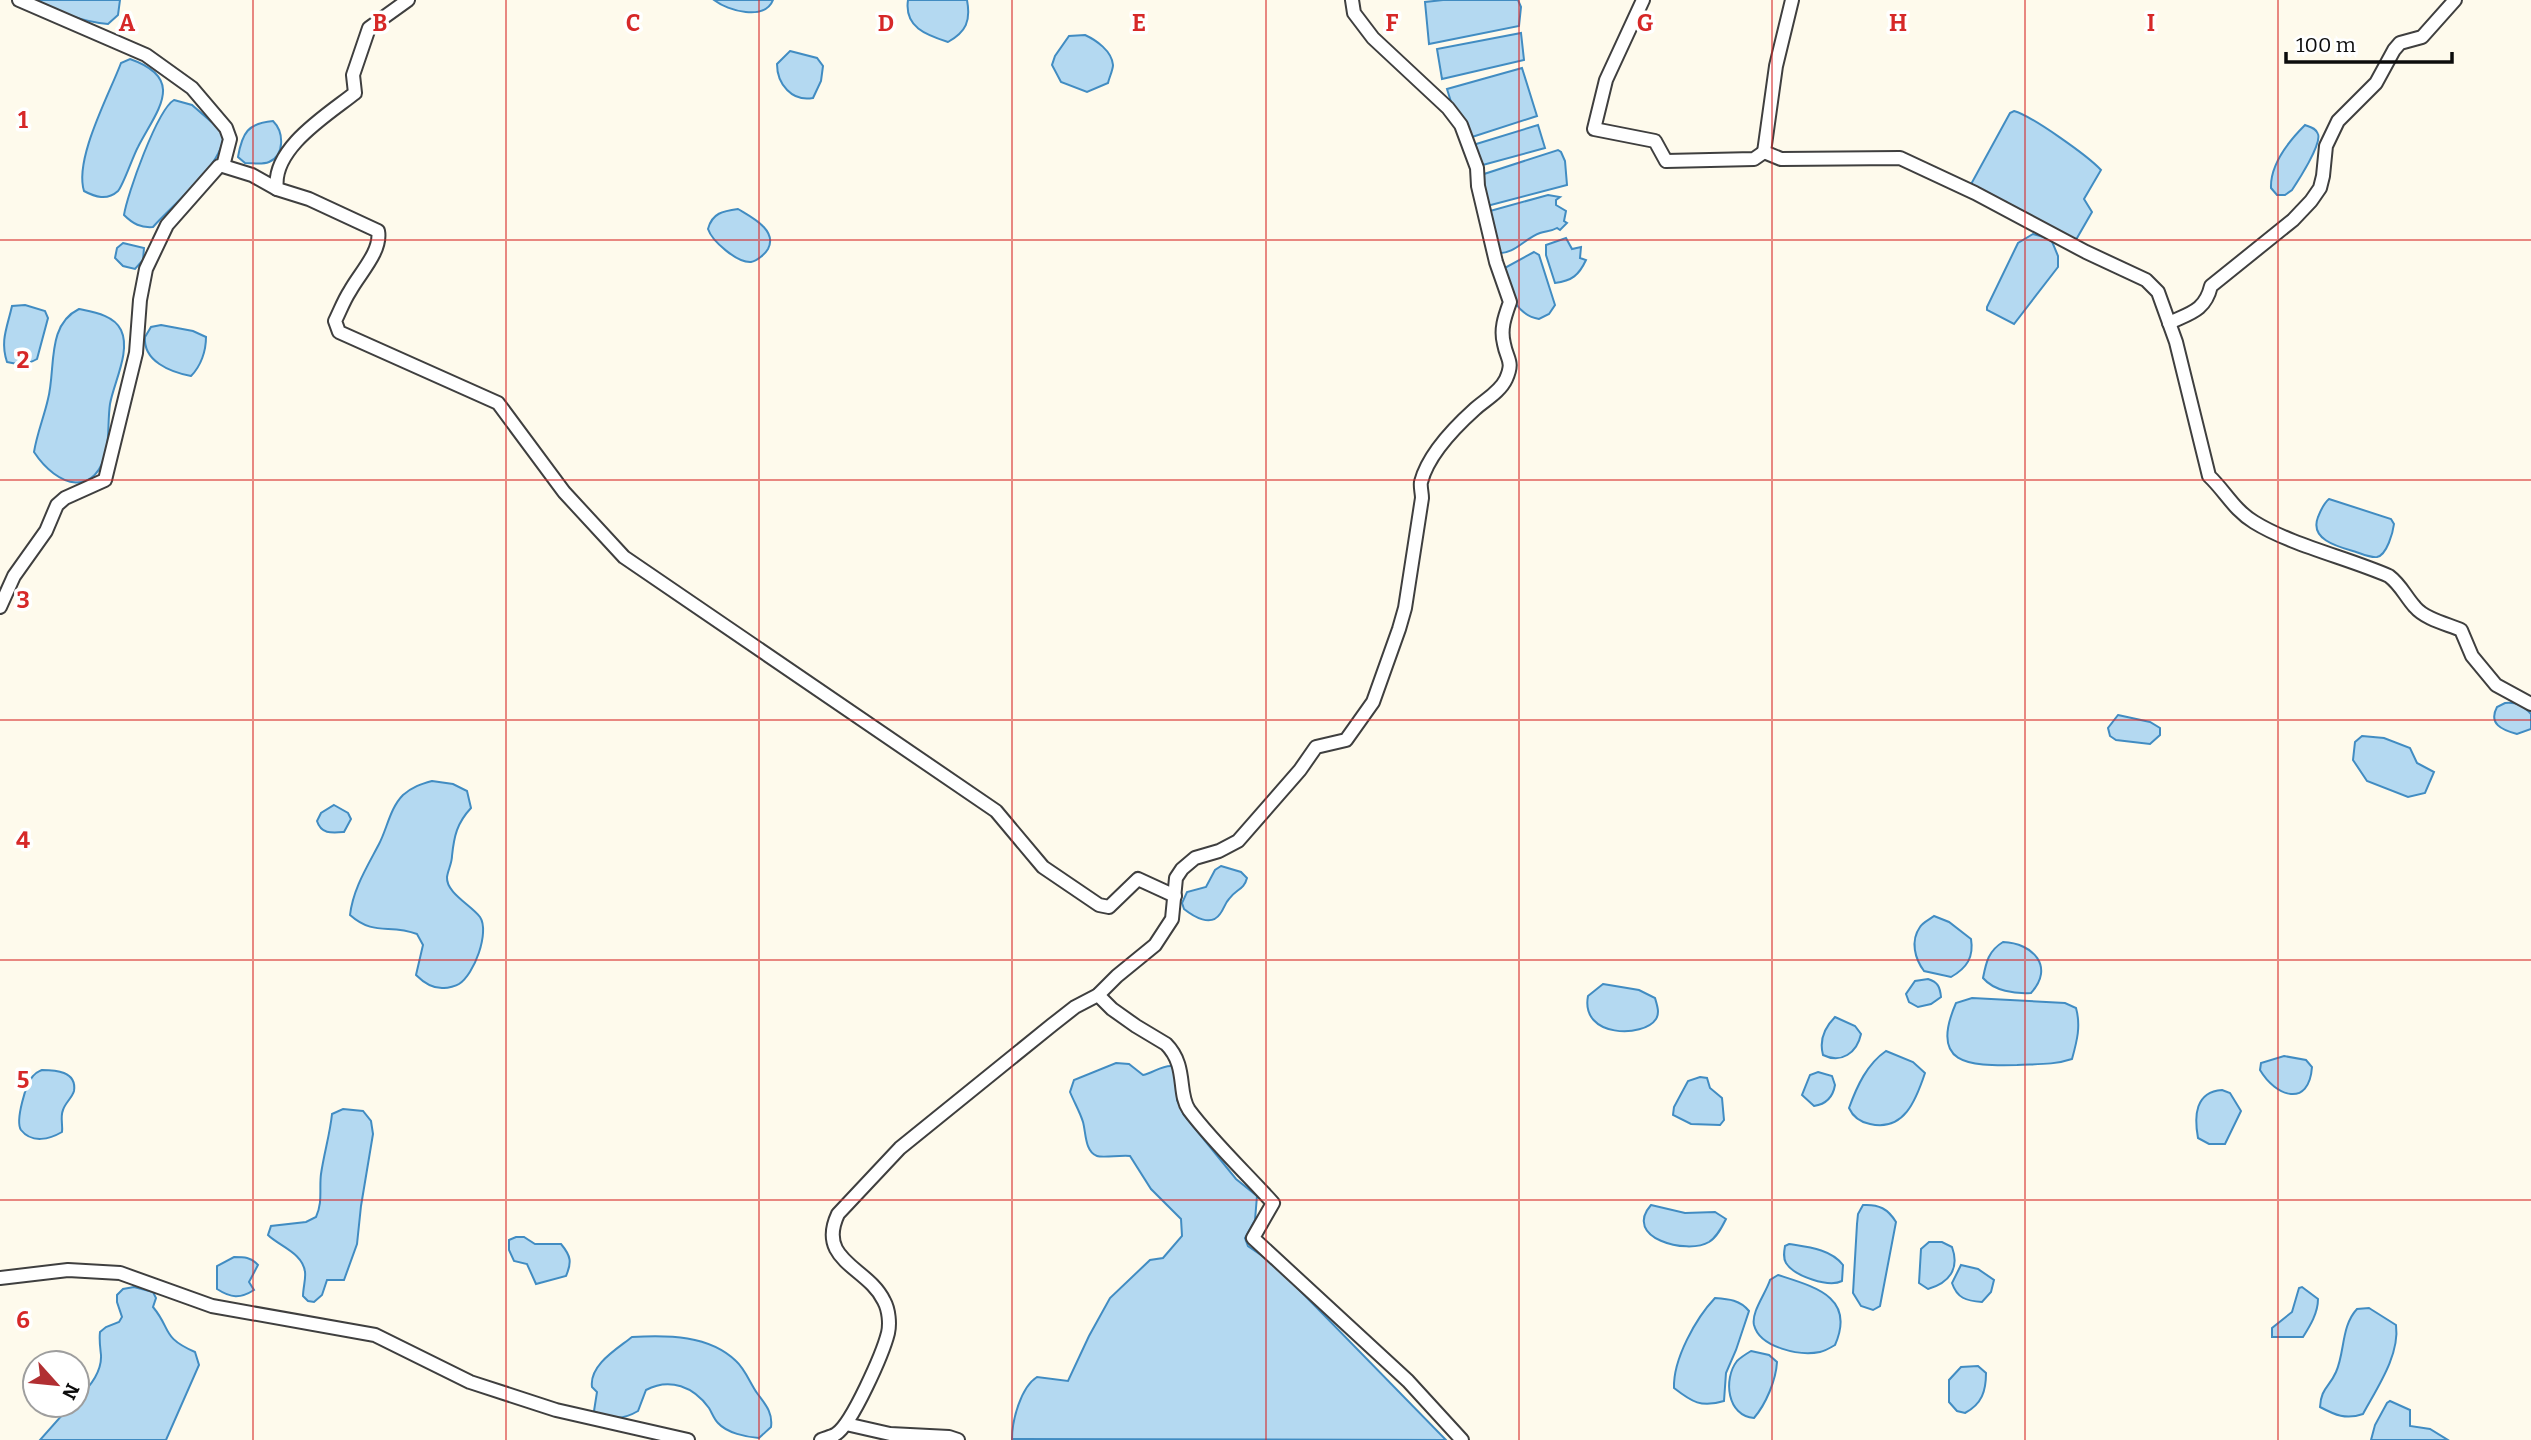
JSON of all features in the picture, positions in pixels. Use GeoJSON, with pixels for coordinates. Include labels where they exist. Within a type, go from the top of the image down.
{"type":"FeatureCollection","features":[{"type":"Feature","properties":{"kind":"street"},"geometry":{"type":"LineString","coordinates":[[19,0],[146,55],[192,88],[226,128],[230,139],[223,166]]}},
{"type":"Feature","properties":{"kind":"street"},"geometry":{"type":"LineString","coordinates":[[277,189],[276,175],[282,159],[306,131],[355,93],[353,75],[369,28],[408,0]]}},
{"type":"Feature","properties":{"kind":"street"},"geometry":{"type":"LineString","coordinates":[[821,1440],[836,1434],[846,1424],[873,1371],[888,1331],[885,1302],[876,1288],[845,1263],[832,1240],[833,1225],[838,1214],[900,1148],[1075,1007],[1098,995],[1155,945],[1172,919],[1176,878],[1182,869],[1195,858],[1238,841],[1300,770],[1316,747],[1346,740],[1373,702],[1405,608],[1422,498],[1421,483],[1446,440],[1504,383],[1511,362],[1504,345],[1503,323],[1510,302],[1496,262],[1478,186],[1477,169],[1461,125],[1448,108],[1373,38],[1354,13],[1352,0]]}},
{"type":"Feature","properties":{"kind":"street"},"geometry":{"type":"LineString","coordinates":[[1643,0],[1606,80],[1594,129],[1655,141],[1666,161],[1754,159],[1764,152],[1776,66],[1792,0]]}},
{"type":"Feature","properties":{"kind":"street"},"geometry":{"type":"LineString","coordinates":[[2169,323],[2200,308],[2207,300],[2211,286],[2293,220],[2311,201],[2320,188],[2326,146],[2338,121],[2376,83],[2400,43],[2422,37],[2455,0]]}},
{"type":"Feature","properties":{"kind":"street"},"geometry":{"type":"LineString","coordinates":[[1764,152],[1781,159],[1900,158],[1975,193],[2086,253],[2146,280],[2158,292],[2169,323],[2209,476],[2232,505],[2253,522],[2278,534],[2389,576],[2400,584],[2415,607],[2424,614],[2461,630],[2472,656],[2497,685],[2531,704]]}},
{"type":"Feature","properties":{"kind":"street"},"geometry":{"type":"LineString","coordinates":[[0,607],[14,576],[46,531],[57,505],[65,498],[106,480],[136,353],[140,300],[146,269],[167,225],[219,166],[223,166],[252,175],[277,189],[309,199],[378,231],[380,239],[375,250],[348,292],[335,321],[339,332],[498,403],[564,492],[624,557],[996,811],[1043,867],[1092,901],[1109,907],[1138,879],[1174,896]]}},
{"type":"Feature","properties":{"kind":"street"},"geometry":{"type":"LineString","coordinates":[[1098,995],[1112,1009],[1174,1051],[1186,1107],[1273,1203],[1253,1238],[1408,1381],[1461,1440]]}},
{"type":"Feature","properties":{"kind":"street"},"geometry":{"type":"LineString","coordinates":[[0,1278],[68,1270],[120,1273],[212,1306],[375,1335],[470,1382],[556,1410],[688,1440]]}},
{"type":"Feature","properties":{"kind":"street"},"geometry":{"type":"LineString","coordinates":[[846,1424],[890,1434],[949,1437],[958,1440]]}},
{"type":"Feature","properties":{"kind":"water"},"geometry":{"type":"Polygon","coordinates":[[[34,0],[120,0],[118,15],[108,24],[79,18],[34,0]]]}},
{"type":"Feature","properties":{"kind":"water"},"geometry":{"type":"Polygon","coordinates":[[[714,0],[773,0],[762,10],[746,12],[728,8],[714,0]]]}},
{"type":"Feature","properties":{"kind":"water"},"geometry":{"type":"Polygon","coordinates":[[[908,0],[967,0],[966,25],[948,42],[925,33],[909,17],[908,0]]]}},
{"type":"Feature","properties":{"kind":"water"},"geometry":{"type":"Polygon","coordinates":[[[1518,0],[1521,7],[1519,26],[1429,44],[1425,2],[1518,0]]]}},
{"type":"Feature","properties":{"kind":"water"},"geometry":{"type":"Polygon","coordinates":[[[1521,33],[1524,60],[1442,79],[1437,49],[1521,33]]]}},
{"type":"Feature","properties":{"kind":"water"},"geometry":{"type":"Polygon","coordinates":[[[1085,35],[1107,51],[1113,65],[1108,83],[1087,92],[1061,82],[1052,65],[1069,36],[1085,35]]]}},
{"type":"Feature","properties":{"kind":"water"},"geometry":{"type":"Polygon","coordinates":[[[790,51],[817,58],[823,66],[821,81],[813,98],[805,99],[792,94],[783,85],[777,64],[790,51]]]}},
{"type":"Feature","properties":{"kind":"water"},"geometry":{"type":"Polygon","coordinates":[[[130,59],[158,76],[163,86],[162,97],[120,188],[110,196],[97,196],[84,191],[82,178],[88,145],[121,63],[130,59]]]}},
{"type":"Feature","properties":{"kind":"water"},"geometry":{"type":"Polygon","coordinates":[[[1522,68],[1537,116],[1469,138],[1447,89],[1522,68]]]}},
{"type":"Feature","properties":{"kind":"water"},"geometry":{"type":"Polygon","coordinates":[[[174,100],[192,105],[223,132],[222,144],[208,169],[185,195],[153,227],[141,226],[124,215],[126,205],[159,119],[174,100]]]}},
{"type":"Feature","properties":{"kind":"water"},"geometry":{"type":"Polygon","coordinates":[[[2014,111],[2059,137],[2101,170],[2084,199],[2092,212],[2072,242],[1970,186],[2010,113],[2014,111]]]}},
{"type":"Feature","properties":{"kind":"water"},"geometry":{"type":"Polygon","coordinates":[[[273,121],[281,137],[278,154],[266,163],[245,163],[238,157],[244,136],[252,127],[273,121]]]}},
{"type":"Feature","properties":{"kind":"water"},"geometry":{"type":"Polygon","coordinates":[[[1538,125],[1545,148],[1479,166],[1473,145],[1538,125]]]}},
{"type":"Feature","properties":{"kind":"water"},"geometry":{"type":"Polygon","coordinates":[[[2305,125],[2317,132],[2316,146],[2292,190],[2285,195],[2277,195],[2271,188],[2271,179],[2277,162],[2305,125]]]}},
{"type":"Feature","properties":{"kind":"water"},"geometry":{"type":"Polygon","coordinates":[[[1558,150],[1565,161],[1567,185],[1487,206],[1481,175],[1558,150]]]}},
{"type":"Feature","properties":{"kind":"water"},"geometry":{"type":"Polygon","coordinates":[[[1548,195],[1560,197],[1556,200],[1556,205],[1566,211],[1564,221],[1567,223],[1560,230],[1557,228],[1540,233],[1514,249],[1497,253],[1490,211],[1548,195]]]}},
{"type":"Feature","properties":{"kind":"water"},"geometry":{"type":"Polygon","coordinates":[[[738,209],[762,225],[769,236],[767,251],[751,262],[739,259],[726,250],[708,229],[712,219],[719,214],[738,209]]]}},
{"type":"Feature","properties":{"kind":"water"},"geometry":{"type":"Polygon","coordinates":[[[2033,234],[2051,239],[2058,256],[2058,267],[2014,324],[1987,310],[1987,307],[2018,243],[2033,234]]]}},
{"type":"Feature","properties":{"kind":"water"},"geometry":{"type":"Polygon","coordinates":[[[1566,238],[1572,249],[1581,247],[1580,258],[1586,260],[1574,276],[1555,283],[1546,255],[1546,245],[1566,238]]]}},
{"type":"Feature","properties":{"kind":"water"},"geometry":{"type":"Polygon","coordinates":[[[123,243],[144,248],[143,260],[135,269],[123,266],[115,258],[117,248],[123,243]]]}},
{"type":"Feature","properties":{"kind":"water"},"geometry":{"type":"Polygon","coordinates":[[[1534,252],[1539,255],[1555,305],[1549,314],[1539,319],[1531,317],[1518,307],[1501,270],[1534,252]]]}},
{"type":"Feature","properties":{"kind":"water"},"geometry":{"type":"Polygon","coordinates":[[[25,305],[45,311],[48,318],[37,359],[15,364],[7,362],[5,354],[6,328],[12,306],[25,305]]]}},
{"type":"Feature","properties":{"kind":"water"},"geometry":{"type":"Polygon","coordinates":[[[79,309],[103,315],[118,325],[124,338],[124,347],[110,404],[107,447],[102,464],[95,475],[86,481],[75,482],[65,480],[54,473],[34,452],[48,399],[57,337],[61,326],[79,309]]]}},
{"type":"Feature","properties":{"kind":"water"},"geometry":{"type":"Polygon","coordinates":[[[161,325],[193,331],[206,337],[202,358],[191,376],[159,364],[148,353],[145,337],[151,327],[161,325]]]}},
{"type":"Feature","properties":{"kind":"water"},"geometry":{"type":"Polygon","coordinates":[[[2329,499],[2391,519],[2394,524],[2392,532],[2387,548],[2381,555],[2366,556],[2334,545],[2322,537],[2316,525],[2321,510],[2329,499]]]}},
{"type":"Feature","properties":{"kind":"water"},"geometry":{"type":"Polygon","coordinates":[[[2505,703],[2522,706],[2531,714],[2531,729],[2517,734],[2495,722],[2497,707],[2505,703]]]}},
{"type":"Feature","properties":{"kind":"water"},"geometry":{"type":"Polygon","coordinates":[[[2118,715],[2150,722],[2160,728],[2160,735],[2150,744],[2116,740],[2110,736],[2108,728],[2118,715]]]}},
{"type":"Feature","properties":{"kind":"water"},"geometry":{"type":"Polygon","coordinates":[[[2362,736],[2384,738],[2410,748],[2417,763],[2434,772],[2425,793],[2408,797],[2367,781],[2353,760],[2355,742],[2362,736]]]}},
{"type":"Feature","properties":{"kind":"water"},"geometry":{"type":"Polygon","coordinates":[[[432,781],[453,784],[467,791],[471,808],[457,830],[447,877],[450,888],[476,912],[483,924],[482,942],[470,972],[459,984],[446,988],[432,986],[416,975],[423,945],[417,934],[367,926],[350,915],[357,887],[395,806],[410,790],[432,781]]]}},
{"type":"Feature","properties":{"kind":"water"},"geometry":{"type":"Polygon","coordinates":[[[334,805],[348,813],[351,819],[344,832],[324,830],[317,821],[321,813],[334,805]]]}},
{"type":"Feature","properties":{"kind":"water"},"geometry":{"type":"Polygon","coordinates":[[[1221,866],[1241,872],[1247,878],[1244,885],[1216,918],[1197,918],[1184,909],[1182,903],[1187,892],[1206,887],[1215,870],[1221,866]]]}},
{"type":"Feature","properties":{"kind":"water"},"geometry":{"type":"Polygon","coordinates":[[[1934,916],[1949,922],[1971,939],[1968,961],[1951,977],[1924,971],[1916,955],[1914,944],[1917,932],[1922,924],[1934,916]]]}},
{"type":"Feature","properties":{"kind":"water"},"geometry":{"type":"Polygon","coordinates":[[[2003,942],[2023,947],[2037,958],[2041,974],[2031,993],[2005,991],[1983,978],[1991,953],[2003,942]]]}},
{"type":"Feature","properties":{"kind":"water"},"geometry":{"type":"Polygon","coordinates":[[[1928,979],[1938,985],[1941,997],[1931,1004],[1918,1007],[1909,1002],[1906,994],[1915,981],[1928,979]]]}},
{"type":"Feature","properties":{"kind":"water"},"geometry":{"type":"Polygon","coordinates":[[[1603,984],[1639,990],[1655,998],[1658,1012],[1656,1019],[1649,1025],[1627,1031],[1603,1027],[1594,1020],[1588,1010],[1588,996],[1603,984]]]}},
{"type":"Feature","properties":{"kind":"water"},"geometry":{"type":"Polygon","coordinates":[[[1972,998],[2065,1003],[2076,1008],[2077,1040],[2072,1059],[2045,1064],[1999,1065],[1958,1058],[1947,1039],[1949,1024],[1956,1003],[1972,998]]]}},
{"type":"Feature","properties":{"kind":"water"},"geometry":{"type":"Polygon","coordinates":[[[1835,1017],[1855,1026],[1861,1034],[1852,1051],[1836,1058],[1823,1055],[1822,1044],[1825,1030],[1835,1017]]]}},
{"type":"Feature","properties":{"kind":"water"},"geometry":{"type":"Polygon","coordinates":[[[1886,1051],[1913,1062],[1925,1073],[1907,1112],[1892,1123],[1870,1124],[1857,1119],[1849,1108],[1863,1076],[1873,1062],[1886,1051]]]}},
{"type":"Feature","properties":{"kind":"water"},"geometry":{"type":"Polygon","coordinates":[[[2284,1056],[2306,1060],[2312,1067],[2310,1080],[2305,1089],[2298,1093],[2283,1092],[2274,1087],[2260,1070],[2261,1063],[2284,1056]]]}},
{"type":"Feature","properties":{"kind":"water"},"geometry":{"type":"Polygon","coordinates":[[[1116,1063],[1129,1064],[1143,1075],[1172,1066],[1177,1076],[1177,1100],[1184,1115],[1236,1179],[1257,1196],[1255,1220],[1245,1238],[1248,1246],[1274,1264],[1446,1440],[1012,1439],[1018,1405],[1031,1382],[1037,1377],[1068,1381],[1110,1298],[1150,1260],[1163,1258],[1182,1236],[1181,1219],[1151,1189],[1130,1156],[1097,1156],[1088,1146],[1083,1122],[1070,1092],[1074,1080],[1116,1063]]]}},
{"type":"Feature","properties":{"kind":"water"},"geometry":{"type":"Polygon","coordinates":[[[42,1070],[59,1071],[69,1076],[74,1084],[74,1091],[62,1113],[62,1132],[52,1137],[36,1139],[21,1130],[19,1119],[27,1086],[34,1075],[42,1070]]]}},
{"type":"Feature","properties":{"kind":"water"},"geometry":{"type":"Polygon","coordinates":[[[1818,1072],[1832,1076],[1835,1085],[1829,1099],[1814,1106],[1802,1095],[1810,1075],[1818,1072]]]}},
{"type":"Feature","properties":{"kind":"water"},"geometry":{"type":"Polygon","coordinates":[[[1707,1078],[1710,1088],[1722,1098],[1724,1120],[1720,1125],[1691,1124],[1673,1115],[1674,1107],[1688,1081],[1707,1078]]]}},
{"type":"Feature","properties":{"kind":"water"},"geometry":{"type":"Polygon","coordinates":[[[2222,1090],[2230,1093],[2241,1111],[2225,1144],[2209,1144],[2198,1138],[2198,1106],[2206,1095],[2222,1090]]]}},
{"type":"Feature","properties":{"kind":"water"},"geometry":{"type":"Polygon","coordinates":[[[343,1109],[363,1111],[371,1121],[373,1134],[357,1244],[344,1280],[327,1280],[322,1295],[314,1302],[303,1296],[305,1272],[300,1260],[268,1235],[271,1226],[306,1222],[316,1217],[332,1114],[343,1109]]]}},
{"type":"Feature","properties":{"kind":"water"},"geometry":{"type":"Polygon","coordinates":[[[1651,1205],[1685,1213],[1715,1212],[1726,1219],[1717,1235],[1709,1242],[1687,1246],[1673,1245],[1651,1235],[1645,1227],[1644,1217],[1651,1205]]]}},
{"type":"Feature","properties":{"kind":"water"},"geometry":{"type":"Polygon","coordinates":[[[1863,1205],[1882,1208],[1896,1222],[1880,1306],[1873,1310],[1861,1306],[1853,1293],[1858,1214],[1863,1205]]]}},
{"type":"Feature","properties":{"kind":"water"},"geometry":{"type":"Polygon","coordinates":[[[524,1237],[535,1244],[561,1244],[570,1259],[566,1276],[536,1284],[527,1264],[514,1261],[509,1250],[509,1240],[524,1237]]]}},
{"type":"Feature","properties":{"kind":"water"},"geometry":{"type":"Polygon","coordinates":[[[1929,1242],[1942,1242],[1952,1247],[1955,1262],[1947,1279],[1928,1289],[1919,1283],[1921,1249],[1929,1242]]]}},
{"type":"Feature","properties":{"kind":"water"},"geometry":{"type":"Polygon","coordinates":[[[1789,1244],[1832,1255],[1843,1265],[1842,1281],[1821,1282],[1790,1268],[1784,1259],[1785,1246],[1789,1244]]]}},
{"type":"Feature","properties":{"kind":"water"},"geometry":{"type":"Polygon","coordinates":[[[234,1257],[253,1260],[258,1265],[249,1282],[254,1290],[240,1296],[231,1296],[217,1289],[217,1266],[234,1257]]]}},
{"type":"Feature","properties":{"kind":"water"},"geometry":{"type":"Polygon","coordinates":[[[1961,1265],[1978,1269],[1994,1280],[1991,1292],[1982,1302],[1963,1298],[1954,1288],[1952,1283],[1961,1265]]]}},
{"type":"Feature","properties":{"kind":"water"},"geometry":{"type":"Polygon","coordinates":[[[1778,1275],[1818,1290],[1836,1305],[1840,1316],[1840,1329],[1835,1345],[1820,1352],[1802,1353],[1772,1345],[1758,1333],[1754,1325],[1757,1308],[1770,1280],[1778,1275]]]}},
{"type":"Feature","properties":{"kind":"water"},"geometry":{"type":"Polygon","coordinates":[[[134,1287],[153,1292],[156,1298],[153,1307],[168,1332],[177,1342],[195,1352],[199,1365],[166,1440],[40,1440],[59,1419],[91,1419],[91,1384],[101,1362],[100,1332],[119,1322],[122,1317],[117,1295],[123,1289],[134,1287]]]}},
{"type":"Feature","properties":{"kind":"water"},"geometry":{"type":"Polygon","coordinates":[[[2302,1287],[2318,1299],[2315,1314],[2303,1337],[2272,1337],[2272,1328],[2292,1312],[2299,1288],[2302,1287]]]}},
{"type":"Feature","properties":{"kind":"water"},"geometry":{"type":"Polygon","coordinates":[[[1715,1298],[1738,1302],[1749,1311],[1726,1373],[1724,1401],[1703,1404],[1674,1388],[1675,1377],[1687,1340],[1700,1316],[1715,1298]]]}},
{"type":"Feature","properties":{"kind":"water"},"geometry":{"type":"Polygon","coordinates":[[[2369,1308],[2396,1325],[2394,1348],[2381,1382],[2363,1414],[2346,1417],[2320,1407],[2322,1396],[2336,1372],[2348,1323],[2357,1309],[2369,1308]]]}},
{"type":"Feature","properties":{"kind":"water"},"geometry":{"type":"Polygon","coordinates":[[[632,1337],[687,1338],[725,1352],[742,1368],[770,1413],[771,1427],[759,1438],[732,1432],[718,1423],[709,1408],[696,1395],[673,1384],[646,1390],[638,1411],[627,1416],[616,1418],[594,1411],[597,1392],[592,1387],[592,1379],[595,1372],[605,1358],[632,1337]]]}},
{"type":"Feature","properties":{"kind":"water"},"geometry":{"type":"Polygon","coordinates":[[[1751,1351],[1769,1355],[1777,1362],[1770,1392],[1754,1418],[1738,1411],[1730,1396],[1729,1386],[1737,1361],[1751,1351]]]}},
{"type":"Feature","properties":{"kind":"water"},"geometry":{"type":"Polygon","coordinates":[[[1978,1366],[1986,1373],[1982,1396],[1965,1413],[1957,1411],[1949,1402],[1949,1380],[1961,1367],[1978,1366]]]}},
{"type":"Feature","properties":{"kind":"water"},"geometry":{"type":"Polygon","coordinates":[[[2390,1401],[2410,1410],[2410,1426],[2430,1429],[2448,1440],[2371,1440],[2375,1425],[2390,1401]]]}}]}
